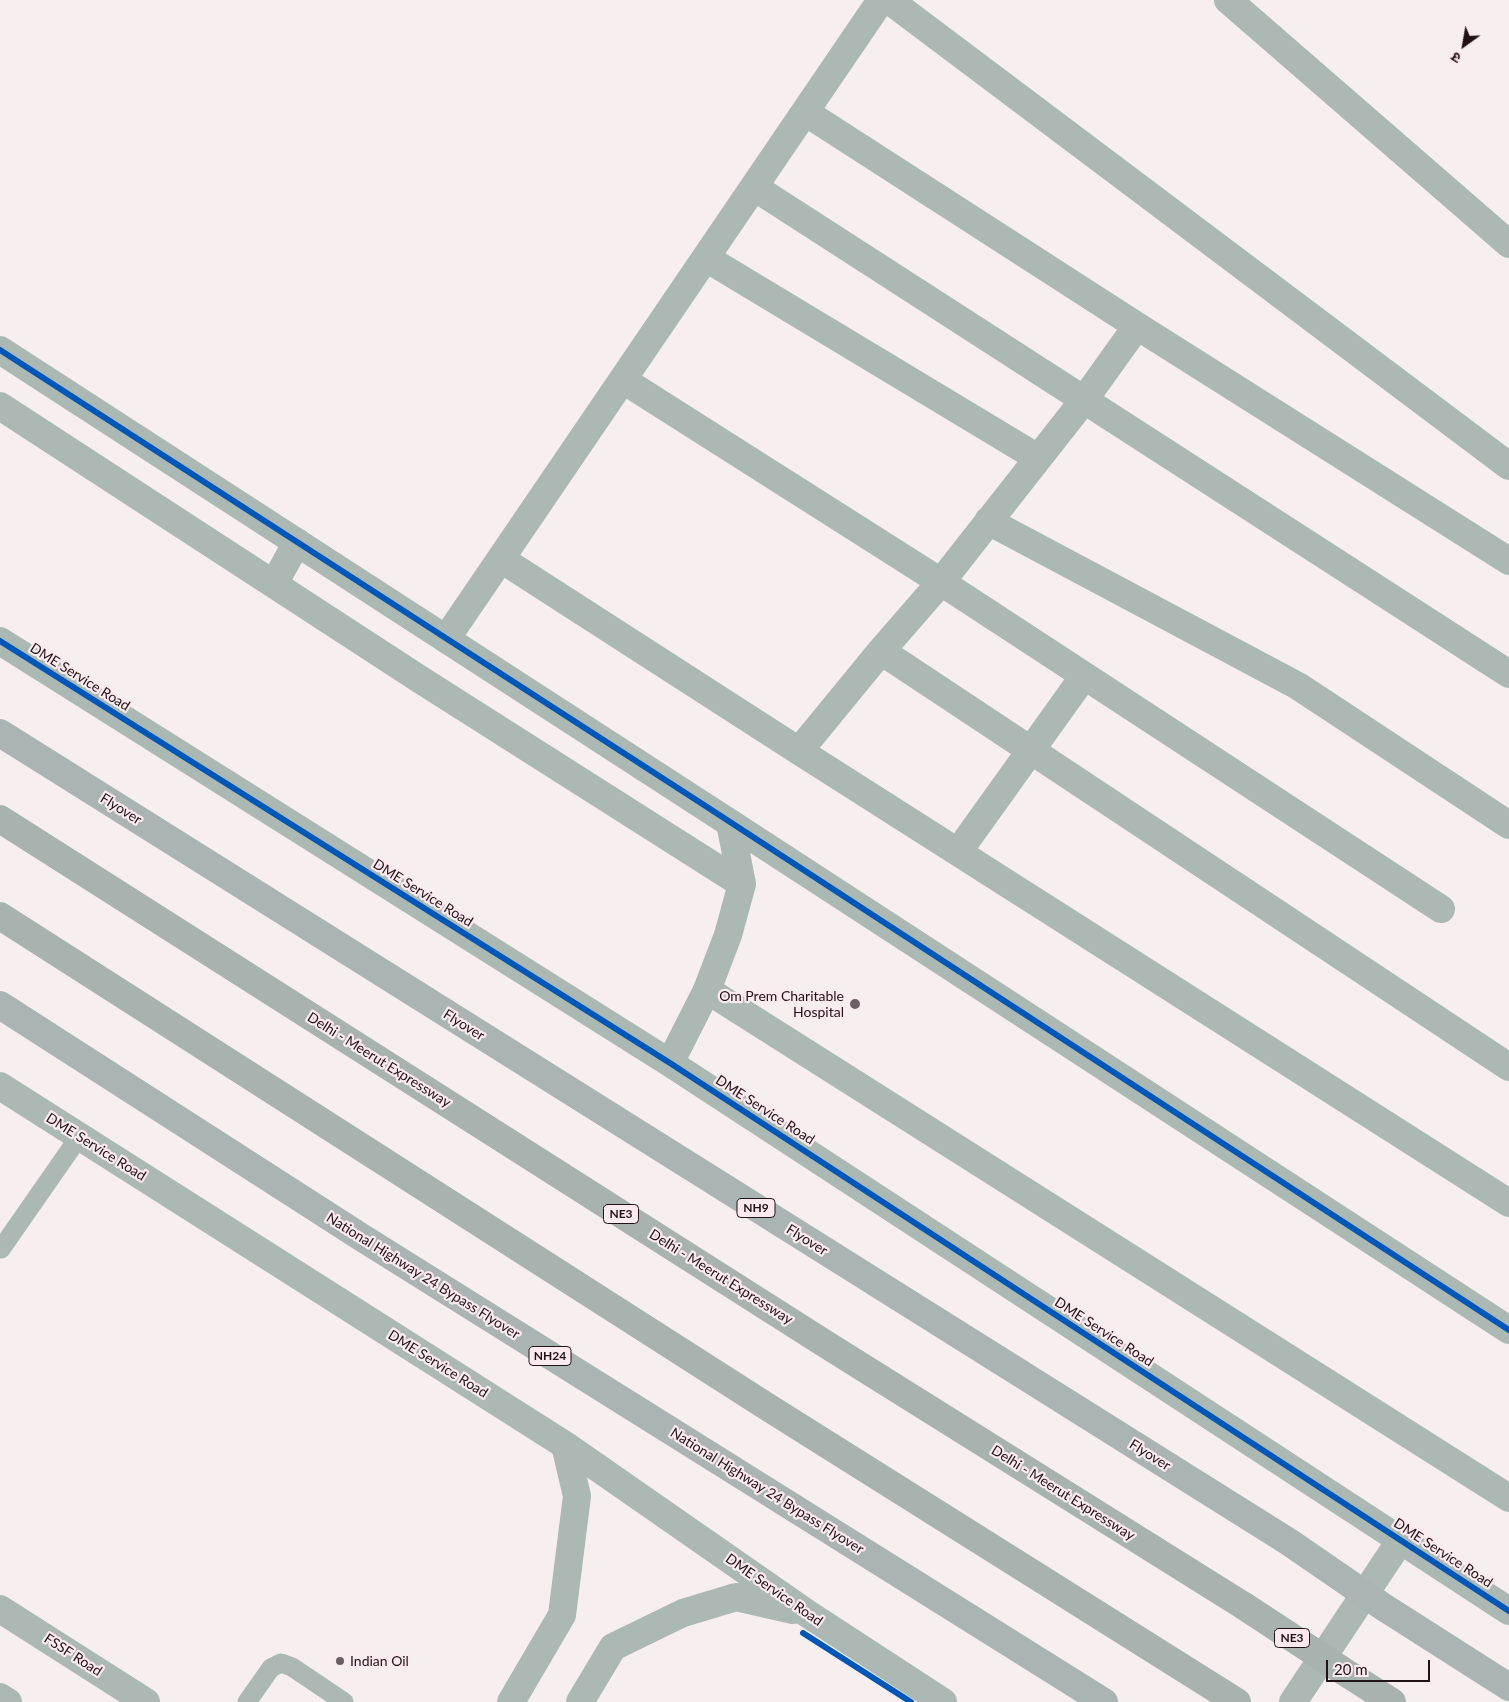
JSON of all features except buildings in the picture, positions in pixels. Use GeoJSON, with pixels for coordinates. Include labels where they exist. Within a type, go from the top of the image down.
{"type":"FeatureCollection","features":[{"type":"Feature","properties":{"kind":"highway","name":"Flyover"},"geometry":{"type":"LineString","coordinates":[[0,733],[1289,1542],[1382,1606],[1509,1688]]}},
{"type":"Feature","properties":{"kind":"highway","name":"Delhi - Meerut Expressway"},"geometry":{"type":"LineString","coordinates":[[0,819],[827,1345],[1244,1606],[1392,1702]]}},
{"type":"Feature","properties":{"kind":"highway"},"geometry":{"type":"LineString","coordinates":[[0,916],[766,1406],[1237,1702]]}},
{"type":"Feature","properties":{"kind":"highway","name":"National Highway 24 Bypass Flyover"},"geometry":{"type":"LineString","coordinates":[[0,1005],[361,1237],[1104,1702]]}},
{"type":"Feature","properties":{"kind":"street"},"geometry":{"type":"LineString","coordinates":[[446,639],[881,0]]}},
{"type":"Feature","properties":{"kind":"street"},"geometry":{"type":"LineString","coordinates":[[889,0],[1509,466]]}},
{"type":"Feature","properties":{"kind":"street"},"geometry":{"type":"LineString","coordinates":[[1228,0],[1509,244]]}},
{"type":"Feature","properties":{"kind":"street"},"geometry":{"type":"LineString","coordinates":[[805,112],[1137,326],[1509,561]]}},
{"type":"Feature","properties":{"kind":"street"},"geometry":{"type":"LineString","coordinates":[[754,187],[1509,674]]}},
{"type":"Feature","properties":{"kind":"street"},"geometry":{"type":"LineString","coordinates":[[706,258],[1038,458]]}},
{"type":"Feature","properties":{"kind":"street"},"geometry":{"type":"LineString","coordinates":[[799,751],[881,651],[941,582],[1084,400],[1137,326]]}},
{"type":"Feature","properties":{"kind":"street"},"geometry":{"type":"LineString","coordinates":[[0,350],[1509,1330]]}},
{"type":"Feature","properties":{"kind":"street"},"geometry":{"type":"LineString","coordinates":[[622,380],[941,582],[1441,909]]}},
{"type":"Feature","properties":{"kind":"street"},"geometry":{"type":"LineString","coordinates":[[0,406],[421,680],[742,884]]}},
{"type":"Feature","properties":{"kind":"street"},"geometry":{"type":"LineString","coordinates":[[988,521],[1298,686],[1509,824]]}},
{"type":"Feature","properties":{"kind":"street"},"geometry":{"type":"LineString","coordinates":[[274,584],[297,542]]}},
{"type":"Feature","properties":{"kind":"street"},"geometry":{"type":"LineString","coordinates":[[501,559],[1509,1203]]}},
{"type":"Feature","properties":{"kind":"street","name":"DME Service Road"},"geometry":{"type":"LineString","coordinates":[[0,641],[670,1063],[1509,1611]]}},
{"type":"Feature","properties":{"kind":"street"},"geometry":{"type":"LineString","coordinates":[[881,651],[1509,1067]]}},
{"type":"Feature","properties":{"kind":"street"},"geometry":{"type":"LineString","coordinates":[[958,852],[1084,676]]}},
{"type":"Feature","properties":{"kind":"street"},"geometry":{"type":"LineString","coordinates":[[670,1063],[707,990],[728,935],[742,884],[730,823]]}},
{"type":"Feature","properties":{"kind":"street"},"geometry":{"type":"LineString","coordinates":[[707,990],[1509,1498]]}},
{"type":"Feature","properties":{"kind":"street","name":"DME Service Road"},"geometry":{"type":"LineString","coordinates":[[0,1086],[565,1445],[808,1614],[943,1702]]}},
{"type":"Feature","properties":{"kind":"street"},"geometry":{"type":"LineString","coordinates":[[511,1702],[562,1615],[577,1496],[565,1445]]}},
{"type":"Feature","properties":{"kind":"street"},"geometry":{"type":"LineString","coordinates":[[1293,1702],[1400,1541]]}},
{"type":"Feature","properties":{"kind":"street"},"geometry":{"type":"LineString","coordinates":[[580,1702],[613,1646],[682,1613],[736,1597],[808,1614]]}},
{"type":"Feature","properties":{"kind":"street","name":"FSSF Road"},"geometry":{"type":"LineString","coordinates":[[0,1609],[146,1702]]}},
{"type":"Feature","properties":{"kind":"street"},"geometry":{"type":"LineString","coordinates":[[0,1697],[8,1702]]}},
{"type":"Feature","properties":{"kind":"lane"},"geometry":{"type":"LineString","coordinates":[[0,1248],[2,1249],[79,1136]]}},
{"type":"Feature","properties":{"kind":"lane"},"geometry":{"type":"LineString","coordinates":[[247,1702],[271,1668],[281,1663],[292,1667],[344,1702]]}},
{"type":"Feature","properties":{"kind":"cycle path"},"geometry":{"type":"LineString","coordinates":[[0,350],[704,805],[1509,1330]]}},
{"type":"Feature","properties":{"kind":"cycle path"},"geometry":{"type":"LineString","coordinates":[[0,641],[670,1063],[1509,1611]]}},
{"type":"Feature","properties":{"kind":"cycle path"},"geometry":{"type":"LineString","coordinates":[[803,1633],[911,1702]]}},
{"type":"Feature","properties":{"kind":"place","name":"Om Prem Charitable Hospital"},"geometry":{"type":"Point","coordinates":[855,1004]}},
{"type":"Feature","properties":{"kind":"place","name":"Indian Oil"},"geometry":{"type":"Point","coordinates":[340,1661]}}]}
